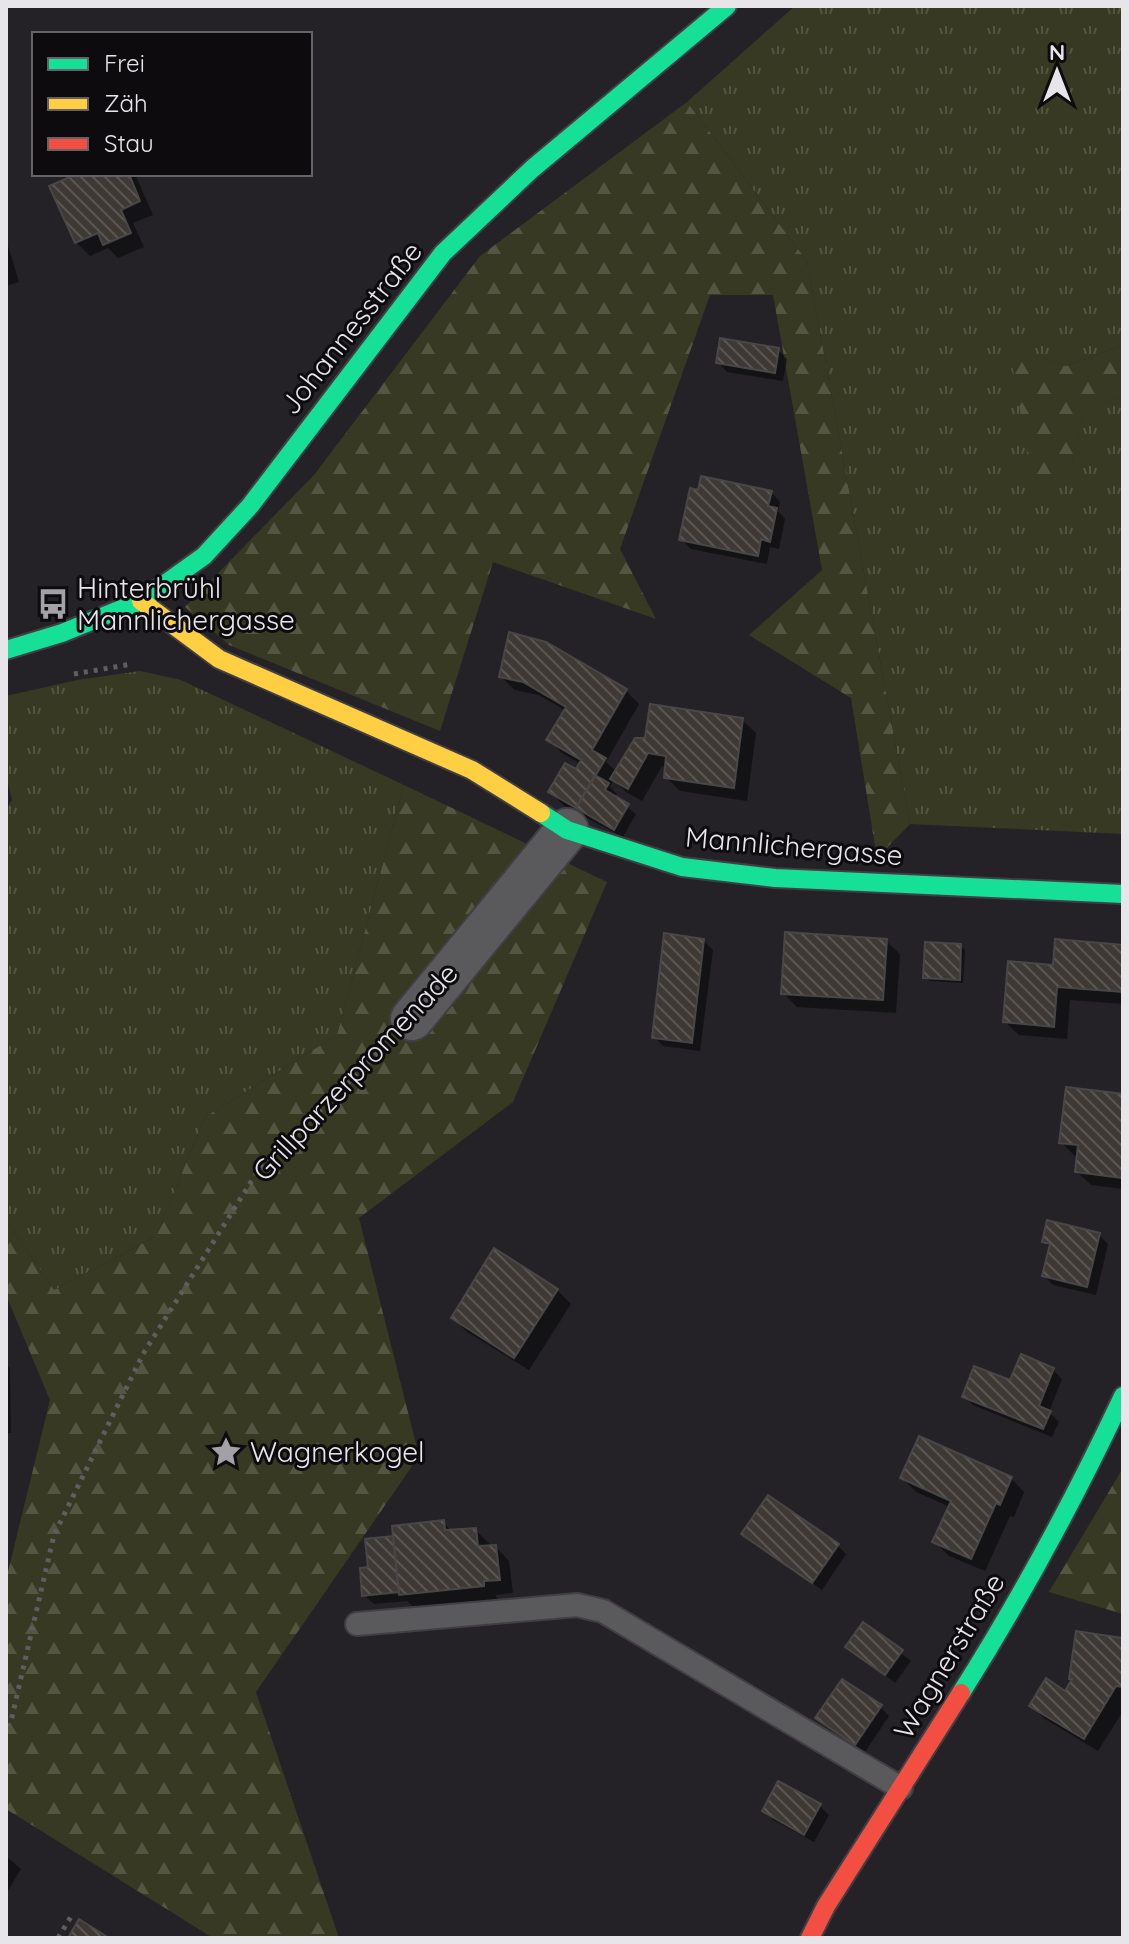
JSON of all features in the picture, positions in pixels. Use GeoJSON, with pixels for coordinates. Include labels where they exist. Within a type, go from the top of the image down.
{"type":"FeatureCollection","features":[{"type":"Feature","properties":{"kind":"street","name":"Johannesstraße"},"geometry":{"type":"LineString","coordinates":[[6,650],[62,633],[141,601],[204,556],[250,506],[443,253],[532,169],[727,6]]}},
{"type":"Feature","properties":{"kind":"street","name":"Mannlichergasse"},"geometry":{"type":"LineString","coordinates":[[141,601],[219,659],[472,770],[567,830],[682,867],[775,878],[1123,894]]}},
{"type":"Feature","properties":{"kind":"street","name":"Grillparzerpromenade"},"geometry":{"type":"LineString","coordinates":[[412,1019],[567,830]]}},
{"type":"Feature","properties":{"kind":"street","name":"Wagnerstraße"},"geometry":{"type":"LineString","coordinates":[[810,1938],[826,1906],[994,1641],[1095,1455],[1123,1396]]}},
{"type":"Feature","properties":{"kind":"lane"},"geometry":{"type":"LineString","coordinates":[[357,1624],[577,1605],[603,1611],[901,1788]]}},
{"type":"Feature","properties":{"kind":"path","name":"Grillparzerpromenade"},"geometry":{"type":"LineString","coordinates":[[6,1726],[11,1721],[54,1535],[143,1354],[256,1174],[412,1019]]}},
{"type":"Feature","properties":{"kind":"path"},"geometry":{"type":"LineString","coordinates":[[58,1938],[72,1915]]}},
{"type":"Feature","properties":{"kind":"green space"},"geometry":{"type":"Polygon","coordinates":[[[795,6],[1123,6],[1123,345],[1066,366],[1009,347],[1069,480],[1084,406],[1123,397],[1123,834],[910,824],[807,261],[687,102],[795,6]]]}},
{"type":"Feature","properties":{"kind":"green space"},"geometry":{"type":"Polygon","coordinates":[[[687,102],[807,261],[910,824],[877,858],[851,698],[749,635],[822,570],[773,295],[710,295],[620,549],[656,619],[493,562],[440,731],[229,645],[185,607],[314,475],[480,256],[687,102]]]}},
{"type":"Feature","properties":{"kind":"green space"},"geometry":{"type":"Polygon","coordinates":[[[1123,345],[1123,397],[1084,407],[1069,481],[1032,482],[1009,346],[1066,366],[1123,345]]]}},
{"type":"Feature","properties":{"kind":"green space"},"geometry":{"type":"Polygon","coordinates":[[[140,671],[181,680],[404,785],[337,1035],[205,1117],[156,1236],[54,1290],[6,1220],[6,809],[12,800],[6,775],[6,696],[77,680],[140,671]]]}},
{"type":"Feature","properties":{"kind":"green space"},"geometry":{"type":"Polygon","coordinates":[[[404,785],[607,882],[513,1102],[359,1218],[419,1456],[256,1692],[339,1938],[213,1938],[6,1809],[6,1580],[50,1400],[6,1295],[6,1220],[54,1290],[156,1236],[205,1117],[337,1035],[404,785]]]}},
{"type":"Feature","properties":{"kind":"green space"},"geometry":{"type":"Polygon","coordinates":[[[1123,1468],[1123,1614],[1049,1592],[1123,1468]]]}},
{"type":"Feature","properties":{"kind":"building"},"geometry":{"type":"Polygon","coordinates":[[[72,176],[130,176],[140,201],[121,210],[131,233],[103,245],[98,233],[75,243],[49,186],[72,176]]]}},
{"type":"Feature","properties":{"kind":"building"},"geometry":{"type":"Polygon","coordinates":[[[720,338],[779,348],[775,373],[716,363],[720,338]]]}},
{"type":"Feature","properties":{"kind":"building"},"geometry":{"type":"Polygon","coordinates":[[[701,476],[772,491],[768,506],[777,508],[770,542],[761,539],[758,556],[679,540],[690,488],[698,490],[701,476]]]}},
{"type":"Feature","properties":{"kind":"building"},"geometry":{"type":"Polygon","coordinates":[[[509,632],[546,642],[627,689],[592,750],[606,758],[576,808],[548,792],[565,763],[576,769],[581,760],[546,740],[566,707],[523,682],[499,677],[509,632]]]}},
{"type":"Feature","properties":{"kind":"building"},"geometry":{"type":"Polygon","coordinates":[[[650,704],[743,718],[734,788],[664,778],[666,756],[648,753],[628,789],[610,779],[635,738],[645,738],[650,704]]]}},
{"type":"Feature","properties":{"kind":"building"},"geometry":{"type":"Polygon","coordinates":[[[595,775],[609,783],[605,790],[629,804],[614,830],[576,808],[595,775]]]}},
{"type":"Feature","properties":{"kind":"building"},"geometry":{"type":"Polygon","coordinates":[[[785,932],[887,939],[883,1000],[781,994],[785,932]]]}},
{"type":"Feature","properties":{"kind":"building"},"geometry":{"type":"Polygon","coordinates":[[[664,933],[704,939],[692,1043],[652,1038],[664,933]]]}},
{"type":"Feature","properties":{"kind":"building"},"geometry":{"type":"Polygon","coordinates":[[[1055,939],[1123,945],[1123,992],[1057,987],[1054,1027],[1003,1022],[1008,961],[1053,965],[1055,939]]]}},
{"type":"Feature","properties":{"kind":"building"},"geometry":{"type":"Polygon","coordinates":[[[925,942],[961,944],[960,980],[923,978],[925,942]]]}},
{"type":"Feature","properties":{"kind":"building"},"geometry":{"type":"Polygon","coordinates":[[[1066,1087],[1123,1094],[1123,1178],[1075,1172],[1078,1145],[1059,1143],[1066,1087]]]}},
{"type":"Feature","properties":{"kind":"building"},"geometry":{"type":"Polygon","coordinates":[[[1047,1220],[1100,1233],[1087,1287],[1042,1276],[1050,1244],[1042,1242],[1047,1220]]]}},
{"type":"Feature","properties":{"kind":"building"},"geometry":{"type":"Polygon","coordinates":[[[494,1248],[558,1289],[514,1358],[451,1318],[494,1248]]]}},
{"type":"Feature","properties":{"kind":"building"},"geometry":{"type":"Polygon","coordinates":[[[1021,1354],[1054,1368],[1039,1406],[1051,1411],[1043,1429],[962,1397],[974,1366],[1010,1380],[1021,1354]]]}},
{"type":"Feature","properties":{"kind":"building"},"geometry":{"type":"Polygon","coordinates":[[[919,1436],[1012,1477],[1000,1505],[996,1503],[971,1559],[932,1542],[951,1501],[900,1478],[919,1436]]]}},
{"type":"Feature","properties":{"kind":"building"},"geometry":{"type":"Polygon","coordinates":[[[768,1495],[839,1544],[812,1583],[741,1534],[768,1495]]]}},
{"type":"Feature","properties":{"kind":"building"},"geometry":{"type":"Polygon","coordinates":[[[444,1520],[445,1530],[476,1528],[478,1546],[496,1545],[500,1580],[484,1581],[484,1586],[399,1595],[392,1526],[444,1520]]]}},
{"type":"Feature","properties":{"kind":"building"},"geometry":{"type":"Polygon","coordinates":[[[393,1536],[399,1592],[362,1596],[360,1568],[368,1567],[365,1539],[393,1536]]]}},
{"type":"Feature","properties":{"kind":"building"},"geometry":{"type":"Polygon","coordinates":[[[863,1622],[903,1650],[885,1675],[845,1647],[863,1622]]]}},
{"type":"Feature","properties":{"kind":"building"},"geometry":{"type":"Polygon","coordinates":[[[1076,1631],[1123,1638],[1123,1687],[1116,1686],[1084,1739],[1029,1706],[1046,1678],[1065,1691],[1072,1679],[1069,1679],[1076,1631]]]}},
{"type":"Feature","properties":{"kind":"building"},"geometry":{"type":"Polygon","coordinates":[[[842,1679],[882,1705],[855,1745],[815,1718],[842,1679]]]}},
{"type":"Feature","properties":{"kind":"building"},"geometry":{"type":"Polygon","coordinates":[[[778,1781],[821,1804],[804,1835],[762,1811],[778,1781]]]}},
{"type":"Feature","properties":{"kind":"building"},"geometry":{"type":"Polygon","coordinates":[[[79,1919],[109,1938],[68,1938],[79,1919]]]}},
{"type":"Feature","properties":{"kind":"traffic: fast"},"geometry":{"type":"LineString","coordinates":[[6,650],[62,633],[141,601],[204,556],[250,506],[443,253],[532,169],[727,6]]}},
{"type":"Feature","properties":{"kind":"traffic: fast"},"geometry":{"type":"LineString","coordinates":[[541,813],[567,830],[682,867],[775,878],[1123,894]]}},
{"type":"Feature","properties":{"kind":"traffic: fast"},"geometry":{"type":"LineString","coordinates":[[961,1693],[1046,1547],[1123,1396]]}},
{"type":"Feature","properties":{"kind":"traffic: slow"},"geometry":{"type":"LineString","coordinates":[[141,601],[219,659],[472,770],[541,813]]}},
{"type":"Feature","properties":{"kind":"traffic: jam"},"geometry":{"type":"LineString","coordinates":[[810,1938],[826,1906],[961,1693]]}},
{"type":"Feature","properties":{"kind":"place","name":"Hinterbrühl Mannlichergasse"},"geometry":{"type":"Point","coordinates":[53,604]}},
{"type":"Feature","properties":{"kind":"place","name":"Wagnerkogel"},"geometry":{"type":"Point","coordinates":[226,1452]}}]}
